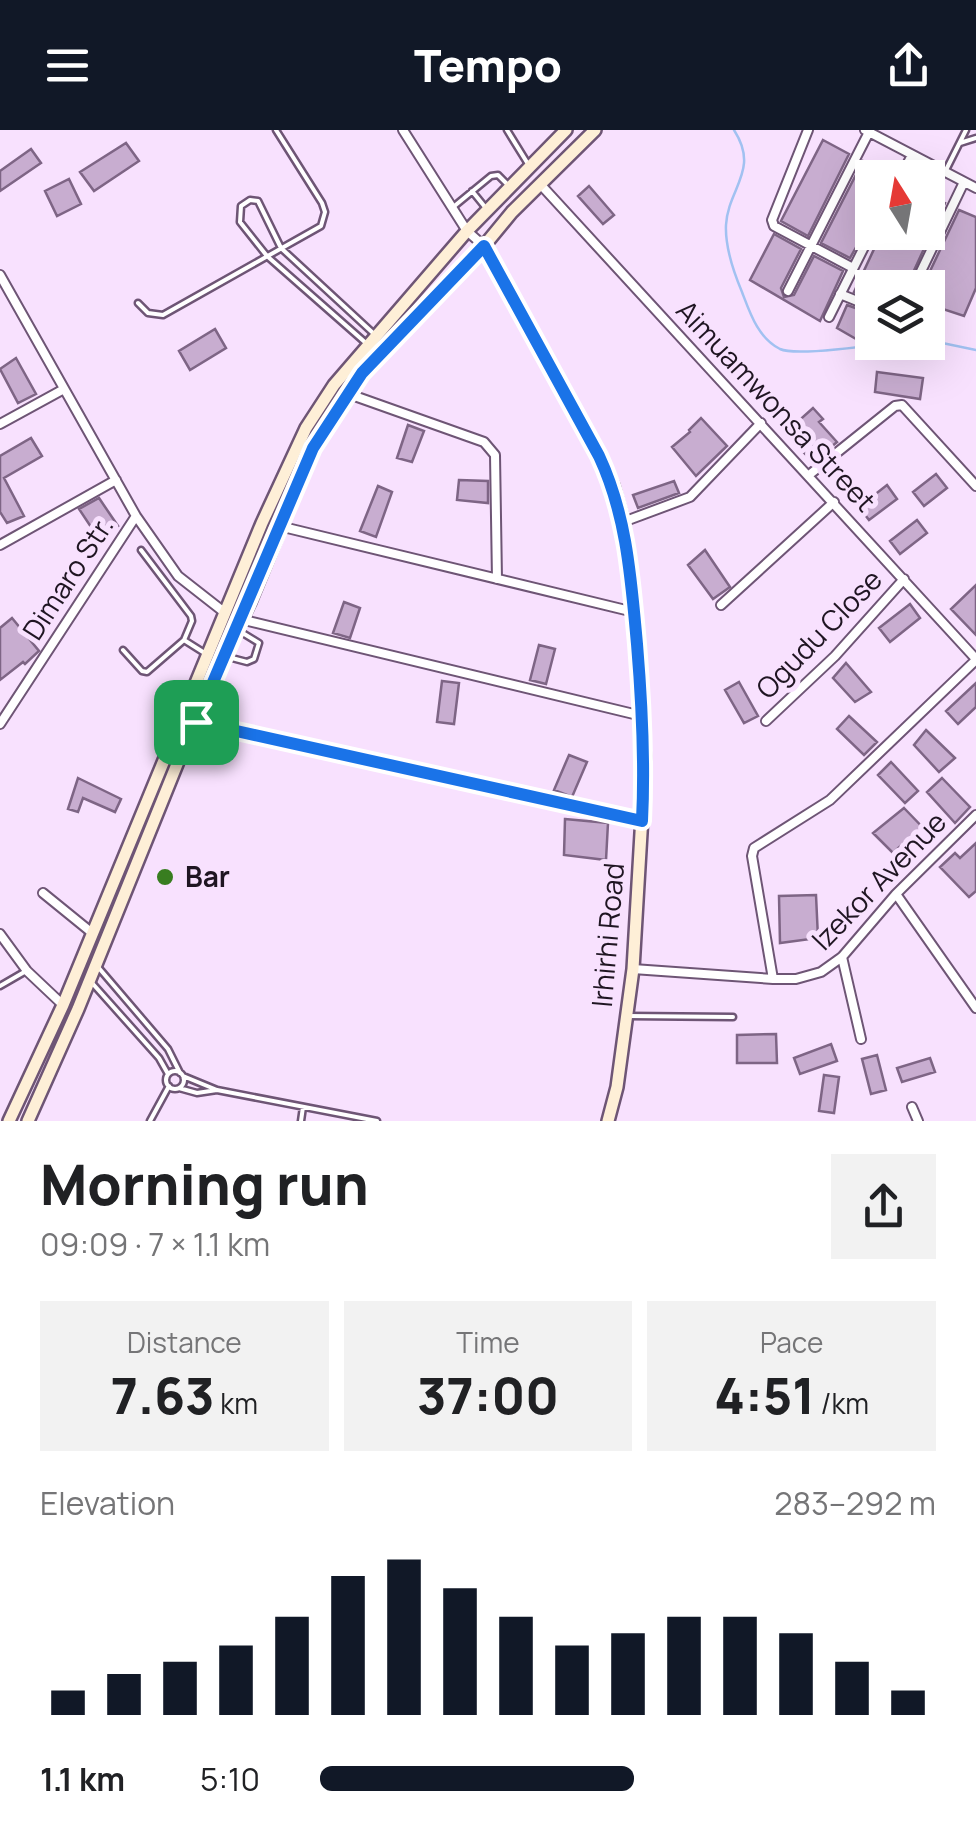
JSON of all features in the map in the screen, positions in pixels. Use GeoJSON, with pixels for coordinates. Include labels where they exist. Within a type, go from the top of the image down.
{"type":"FeatureCollection","features":[{"type":"Feature","properties":{"kind":"main road"},"geometry":{"type":"LineString","coordinates":[[10,1121],[224,612],[306,428],[334,386],[466,231],[566,130]]}},
{"type":"Feature","properties":{"kind":"main road"},"geometry":{"type":"LineString","coordinates":[[28,1121],[313,448],[346,394],[512,212],[594,130]]}},
{"type":"Feature","properties":{"kind":"main road","name":"Irhirhi Road"},"geometry":{"type":"LineString","coordinates":[[484,246],[599,456],[623,522],[642,716],[642,821],[633,969],[617,1087],[608,1121]]}},
{"type":"Feature","properties":{"kind":"street"},"geometry":{"type":"LineString","coordinates":[[403,130],[466,231],[484,246]]}},
{"type":"Feature","properties":{"kind":"street"},"geometry":{"type":"LineString","coordinates":[[808,130],[772,220],[774,226],[853,268]]}},
{"type":"Feature","properties":{"kind":"street"},"geometry":{"type":"LineString","coordinates":[[788,291],[867,131],[922,160]]}},
{"type":"Feature","properties":{"kind":"street"},"geometry":{"type":"LineString","coordinates":[[909,160],[912,155]]}},
{"type":"Feature","properties":{"kind":"street"},"geometry":{"type":"LineString","coordinates":[[945,172],[976,188]]}},
{"type":"Feature","properties":{"kind":"street"},"geometry":{"type":"LineString","coordinates":[[922,270],[964,182]]}},
{"type":"Feature","properties":{"kind":"street","name":"Aimuamwonsa Street"},"geometry":{"type":"LineString","coordinates":[[541,186],[976,660]]}},
{"type":"Feature","properties":{"kind":"street"},"geometry":{"type":"LineString","coordinates":[[829,317],[862,250]]}},
{"type":"Feature","properties":{"kind":"street"},"geometry":{"type":"LineString","coordinates":[[0,275],[136,516],[178,576],[224,612]]}},
{"type":"Feature","properties":{"kind":"street"},"geometry":{"type":"LineString","coordinates":[[0,298],[10,292]]}},
{"type":"Feature","properties":{"kind":"street"},"geometry":{"type":"LineString","coordinates":[[840,294],[855,300]]}},
{"type":"Feature","properties":{"kind":"street"},"geometry":{"type":"LineString","coordinates":[[0,424],[64,389]]}},
{"type":"Feature","properties":{"kind":"street"},"geometry":{"type":"LineString","coordinates":[[346,394],[484,442],[495,455],[497,579]]}},
{"type":"Feature","properties":{"kind":"street"},"geometry":{"type":"LineString","coordinates":[[809,476],[902,405],[976,486]]}},
{"type":"Feature","properties":{"kind":"street"},"geometry":{"type":"LineString","coordinates":[[623,522],[690,497],[761,423]]}},
{"type":"Feature","properties":{"kind":"street"},"geometry":{"type":"LineString","coordinates":[[0,544],[116,480]]}},
{"type":"Feature","properties":{"kind":"street"},"geometry":{"type":"LineString","coordinates":[[721,605],[834,502]]}},
{"type":"Feature","properties":{"kind":"street","name":"Dimaro Str."},"geometry":{"type":"LineString","coordinates":[[2,715],[136,516]]}},
{"type":"Feature","properties":{"kind":"street"},"geometry":{"type":"LineString","coordinates":[[279,526],[634,612]]}},
{"type":"Feature","properties":{"kind":"street","name":"Ogudu Close"},"geometry":{"type":"LineString","coordinates":[[766,721],[834,656],[904,579]]}},
{"type":"Feature","properties":{"kind":"street"},"geometry":{"type":"LineString","coordinates":[[238,624],[642,716]]}},
{"type":"Feature","properties":{"kind":"street"},"geometry":{"type":"LineString","coordinates":[[773,980],[752,856],[754,848],[830,800],[976,660]]}},
{"type":"Feature","properties":{"kind":"street"},"geometry":{"type":"LineString","coordinates":[[181,720],[642,821]]}},
{"type":"Feature","properties":{"kind":"street","name":"Izekor Avenue"},"geometry":{"type":"LineString","coordinates":[[633,969],[773,980],[821,972],[842,957],[896,894],[976,815]]}},
{"type":"Feature","properties":{"kind":"street"},"geometry":{"type":"LineString","coordinates":[[966,824],[976,834]]}},
{"type":"Feature","properties":{"kind":"street"},"geometry":{"type":"LineString","coordinates":[[43,893],[91,932]]}},
{"type":"Feature","properties":{"kind":"street"},"geometry":{"type":"LineString","coordinates":[[896,894],[976,1008]]}},
{"type":"Feature","properties":{"kind":"street"},"geometry":{"type":"LineString","coordinates":[[0,934],[27,971],[62,1005]]}},
{"type":"Feature","properties":{"kind":"street"},"geometry":{"type":"LineString","coordinates":[[842,957],[861,1039]]}},
{"type":"Feature","properties":{"kind":"street"},"geometry":{"type":"LineString","coordinates":[[912,1107],[918,1121]]}},
{"type":"Feature","properties":{"kind":"lane"},"geometry":{"type":"LineString","coordinates":[[138,302],[148,313],[163,314],[321,226],[325,212],[276,130]]}},
{"type":"Feature","properties":{"kind":"lane"},"geometry":{"type":"LineString","coordinates":[[507,130],[531,168]]}},
{"type":"Feature","properties":{"kind":"lane"},"geometry":{"type":"LineString","coordinates":[[945,172],[966,130]]}},
{"type":"Feature","properties":{"kind":"lane"},"geometry":{"type":"LineString","coordinates":[[960,143],[976,138]]}},
{"type":"Feature","properties":{"kind":"lane"},"geometry":{"type":"LineString","coordinates":[[452,208],[498,175],[510,188]]}},
{"type":"Feature","properties":{"kind":"lane"},"geometry":{"type":"LineString","coordinates":[[472,192],[488,210]]}},
{"type":"Feature","properties":{"kind":"lane"},"geometry":{"type":"LineString","coordinates":[[258,201],[281,248],[372,341],[267,256],[240,222],[238,210],[245,202],[258,201]]}},
{"type":"Feature","properties":{"kind":"lane"},"geometry":{"type":"LineString","coordinates":[[122,650],[146,672],[184,640],[192,621],[141,550]]}},
{"type":"Feature","properties":{"kind":"lane"},"geometry":{"type":"LineString","coordinates":[[223,656],[248,662],[254,659],[259,643],[238,624]]}},
{"type":"Feature","properties":{"kind":"lane"},"geometry":{"type":"LineString","coordinates":[[184,640],[208,654]]}},
{"type":"Feature","properties":{"kind":"lane"},"geometry":{"type":"LineString","coordinates":[[96,965],[177,1061],[183,1082],[178,1088]]}},
{"type":"Feature","properties":{"kind":"lane"},"geometry":{"type":"LineString","coordinates":[[0,986],[27,971]]}},
{"type":"Feature","properties":{"kind":"lane"},"geometry":{"type":"LineString","coordinates":[[90,980],[168,1074]]}},
{"type":"Feature","properties":{"kind":"lane"},"geometry":{"type":"LineString","coordinates":[[626,1016],[733,1017]]}},
{"type":"Feature","properties":{"kind":"lane"},"geometry":{"type":"LineString","coordinates":[[142,1039],[152,1030]]}},
{"type":"Feature","properties":{"kind":"lane"},"geometry":{"type":"LineString","coordinates":[[150,1121],[168,1086],[168,1074],[174,1070],[217,1090],[376,1121]]}},
{"type":"Feature","properties":{"kind":"lane"},"geometry":{"type":"LineString","coordinates":[[168,1086],[197,1093],[217,1090]]}},
{"type":"Feature","properties":{"kind":"lane"},"geometry":{"type":"LineString","coordinates":[[301,1121],[304,1107]]}},
{"type":"Feature","properties":{"kind":"building"},"geometry":{"type":"Polygon","coordinates":[[[823,140],[849,154],[808,236],[781,221],[823,140]]]}},
{"type":"Feature","properties":{"kind":"building"},"geometry":{"type":"Polygon","coordinates":[[[126,143],[139,161],[94,191],[80,172],[126,143]]]}},
{"type":"Feature","properties":{"kind":"building"},"geometry":{"type":"Polygon","coordinates":[[[31,149],[41,163],[0,191],[0,171],[31,149]]]}},
{"type":"Feature","properties":{"kind":"building"},"geometry":{"type":"Polygon","coordinates":[[[855,177],[855,249],[850,258],[821,243],[855,177]]]}},
{"type":"Feature","properties":{"kind":"building"},"geometry":{"type":"Polygon","coordinates":[[[69,179],[81,204],[57,216],[45,191],[69,179]]]}},
{"type":"Feature","properties":{"kind":"building"},"geometry":{"type":"Polygon","coordinates":[[[589,186],[614,215],[603,224],[578,196],[589,186]]]}},
{"type":"Feature","properties":{"kind":"building"},"geometry":{"type":"Polygon","coordinates":[[[959,210],[976,217],[976,288],[964,316],[945,310],[945,270],[931,270],[940,250],[945,250],[945,240],[959,210]]]}},
{"type":"Feature","properties":{"kind":"building"},"geometry":{"type":"Polygon","coordinates":[[[774,234],[801,249],[781,288],[784,297],[794,295],[814,256],[843,271],[820,321],[750,280],[774,234]]]}},
{"type":"Feature","properties":{"kind":"building"},"geometry":{"type":"Polygon","coordinates":[[[874,250],[923,250],[914,270],[864,270],[874,250]]]}},
{"type":"Feature","properties":{"kind":"building"},"geometry":{"type":"Polygon","coordinates":[[[847,305],[855,308],[855,338],[837,328],[847,305]]]}},
{"type":"Feature","properties":{"kind":"building"},"geometry":{"type":"Polygon","coordinates":[[[215,329],[226,348],[190,370],[179,351],[215,329]]]}},
{"type":"Feature","properties":{"kind":"building"},"geometry":{"type":"Polygon","coordinates":[[[16,358],[36,394],[18,403],[0,369],[16,358]]]}},
{"type":"Feature","properties":{"kind":"building"},"geometry":{"type":"Polygon","coordinates":[[[877,372],[923,378],[920,399],[875,392],[877,372]]]}},
{"type":"Feature","properties":{"kind":"building"},"geometry":{"type":"Polygon","coordinates":[[[813,408],[823,419],[819,422],[837,442],[813,462],[785,433],[813,408]]]}},
{"type":"Feature","properties":{"kind":"building"},"geometry":{"type":"Polygon","coordinates":[[[701,418],[727,446],[696,476],[672,447],[701,418]]]}},
{"type":"Feature","properties":{"kind":"building"},"geometry":{"type":"Polygon","coordinates":[[[408,425],[424,431],[412,462],[397,458],[408,425]]]}},
{"type":"Feature","properties":{"kind":"building"},"geometry":{"type":"Polygon","coordinates":[[[31,438],[42,456],[4,478],[24,516],[7,523],[0,512],[0,456],[31,438]]]}},
{"type":"Feature","properties":{"kind":"building"},"geometry":{"type":"Polygon","coordinates":[[[936,474],[947,488],[924,506],[913,492],[936,474]]]}},
{"type":"Feature","properties":{"kind":"building"},"geometry":{"type":"Polygon","coordinates":[[[459,480],[488,481],[488,503],[457,500],[459,480]]]}},
{"type":"Feature","properties":{"kind":"building"},"geometry":{"type":"Polygon","coordinates":[[[674,481],[679,493],[638,508],[633,495],[674,481]]]}},
{"type":"Feature","properties":{"kind":"building"},"geometry":{"type":"Polygon","coordinates":[[[887,485],[897,499],[869,520],[859,507],[887,485]]]}},
{"type":"Feature","properties":{"kind":"building"},"geometry":{"type":"Polygon","coordinates":[[[378,486],[392,492],[376,537],[360,531],[378,486]]]}},
{"type":"Feature","properties":{"kind":"building"},"geometry":{"type":"Polygon","coordinates":[[[99,498],[118,526],[99,539],[79,509],[99,498]]]}},
{"type":"Feature","properties":{"kind":"building"},"geometry":{"type":"Polygon","coordinates":[[[917,520],[927,533],[900,554],[890,541],[917,520]]]}},
{"type":"Feature","properties":{"kind":"building"},"geometry":{"type":"Polygon","coordinates":[[[705,550],[730,587],[713,599],[688,565],[705,550]]]}},
{"type":"Feature","properties":{"kind":"building"},"geometry":{"type":"Polygon","coordinates":[[[976,585],[976,635],[951,609],[976,585]]]}},
{"type":"Feature","properties":{"kind":"building"},"geometry":{"type":"Polygon","coordinates":[[[344,602],[360,608],[350,638],[333,633],[344,602]]]}},
{"type":"Feature","properties":{"kind":"building"},"geometry":{"type":"Polygon","coordinates":[[[910,604],[920,618],[890,642],[879,628],[910,604]]]}},
{"type":"Feature","properties":{"kind":"building"},"geometry":{"type":"Polygon","coordinates":[[[12,618],[39,651],[0,680],[0,628],[12,618]]]}},
{"type":"Feature","properties":{"kind":"building"},"geometry":{"type":"Polygon","coordinates":[[[539,645],[555,649],[546,684],[530,680],[539,645]]]}},
{"type":"Feature","properties":{"kind":"building"},"geometry":{"type":"Polygon","coordinates":[[[846,663],[871,692],[855,702],[833,678],[846,663]]]}},
{"type":"Feature","properties":{"kind":"building"},"geometry":{"type":"Polygon","coordinates":[[[442,681],[459,683],[454,724],[437,722],[442,681]]]}},
{"type":"Feature","properties":{"kind":"building"},"geometry":{"type":"Polygon","coordinates":[[[739,682],[758,716],[744,723],[725,690],[739,682]]]}},
{"type":"Feature","properties":{"kind":"building"},"geometry":{"type":"Polygon","coordinates":[[[976,683],[976,707],[958,724],[946,711],[976,683]]]}},
{"type":"Feature","properties":{"kind":"building"},"geometry":{"type":"Polygon","coordinates":[[[849,716],[877,742],[864,755],[837,729],[849,716]]]}},
{"type":"Feature","properties":{"kind":"building"},"geometry":{"type":"Polygon","coordinates":[[[926,730],[955,758],[939,772],[914,745],[926,730]]]}},
{"type":"Feature","properties":{"kind":"building"},"geometry":{"type":"Polygon","coordinates":[[[569,755],[587,762],[572,797],[554,790],[569,755]]]}},
{"type":"Feature","properties":{"kind":"building"},"geometry":{"type":"Polygon","coordinates":[[[891,762],[918,791],[905,803],[878,775],[891,762]]]}},
{"type":"Feature","properties":{"kind":"building"},"geometry":{"type":"Polygon","coordinates":[[[78,778],[121,799],[115,812],[83,798],[78,812],[68,809],[78,778]]]}},
{"type":"Feature","properties":{"kind":"building"},"geometry":{"type":"Polygon","coordinates":[[[942,778],[970,807],[955,823],[927,792],[942,778]]]}},
{"type":"Feature","properties":{"kind":"building"},"geometry":{"type":"Polygon","coordinates":[[[904,808],[930,835],[918,847],[909,838],[893,853],[873,833],[904,808]]]}},
{"type":"Feature","properties":{"kind":"building"},"geometry":{"type":"Polygon","coordinates":[[[565,819],[608,823],[606,860],[564,855],[565,819]]]}},
{"type":"Feature","properties":{"kind":"building"},"geometry":{"type":"Polygon","coordinates":[[[976,843],[976,891],[969,897],[940,867],[955,853],[960,858],[976,843]]]}},
{"type":"Feature","properties":{"kind":"building"},"geometry":{"type":"Polygon","coordinates":[[[816,895],[818,938],[780,943],[779,896],[816,895]]]}},
{"type":"Feature","properties":{"kind":"building"},"geometry":{"type":"Polygon","coordinates":[[[776,1034],[777,1063],[737,1063],[737,1035],[776,1034]]]}},
{"type":"Feature","properties":{"kind":"building"},"geometry":{"type":"Polygon","coordinates":[[[831,1044],[837,1061],[800,1074],[794,1058],[831,1044]]]}},
{"type":"Feature","properties":{"kind":"building"},"geometry":{"type":"Polygon","coordinates":[[[877,1055],[886,1090],[871,1094],[862,1059],[877,1055]]]}},
{"type":"Feature","properties":{"kind":"building"},"geometry":{"type":"Polygon","coordinates":[[[930,1058],[935,1072],[902,1082],[897,1068],[930,1058]]]}},
{"type":"Feature","properties":{"kind":"building"},"geometry":{"type":"Polygon","coordinates":[[[824,1075],[839,1077],[834,1113],[819,1111],[824,1075]]]}},
{"type":"Feature","properties":{"kind":"waterway"},"geometry":{"type":"LineString","coordinates":[[734,130],[744,157],[728,212],[727,242],[739,285],[760,332],[772,344],[789,351],[855,347]]}},
{"type":"Feature","properties":{"kind":"waterway"},"geometry":{"type":"LineString","coordinates":[[945,344],[976,350]]}},
{"type":"Feature","properties":{"kind":"place","name":"Bar"},"geometry":{"type":"Point","coordinates":[165,877]}},
{"type":"Feature","properties":{"kind":"route"},"geometry":{"type":"LineString","coordinates":[[484,246],[599,456],[623,522],[642,716],[642,821],[196,722],[313,448],[362,373],[484,246]]}}]}
